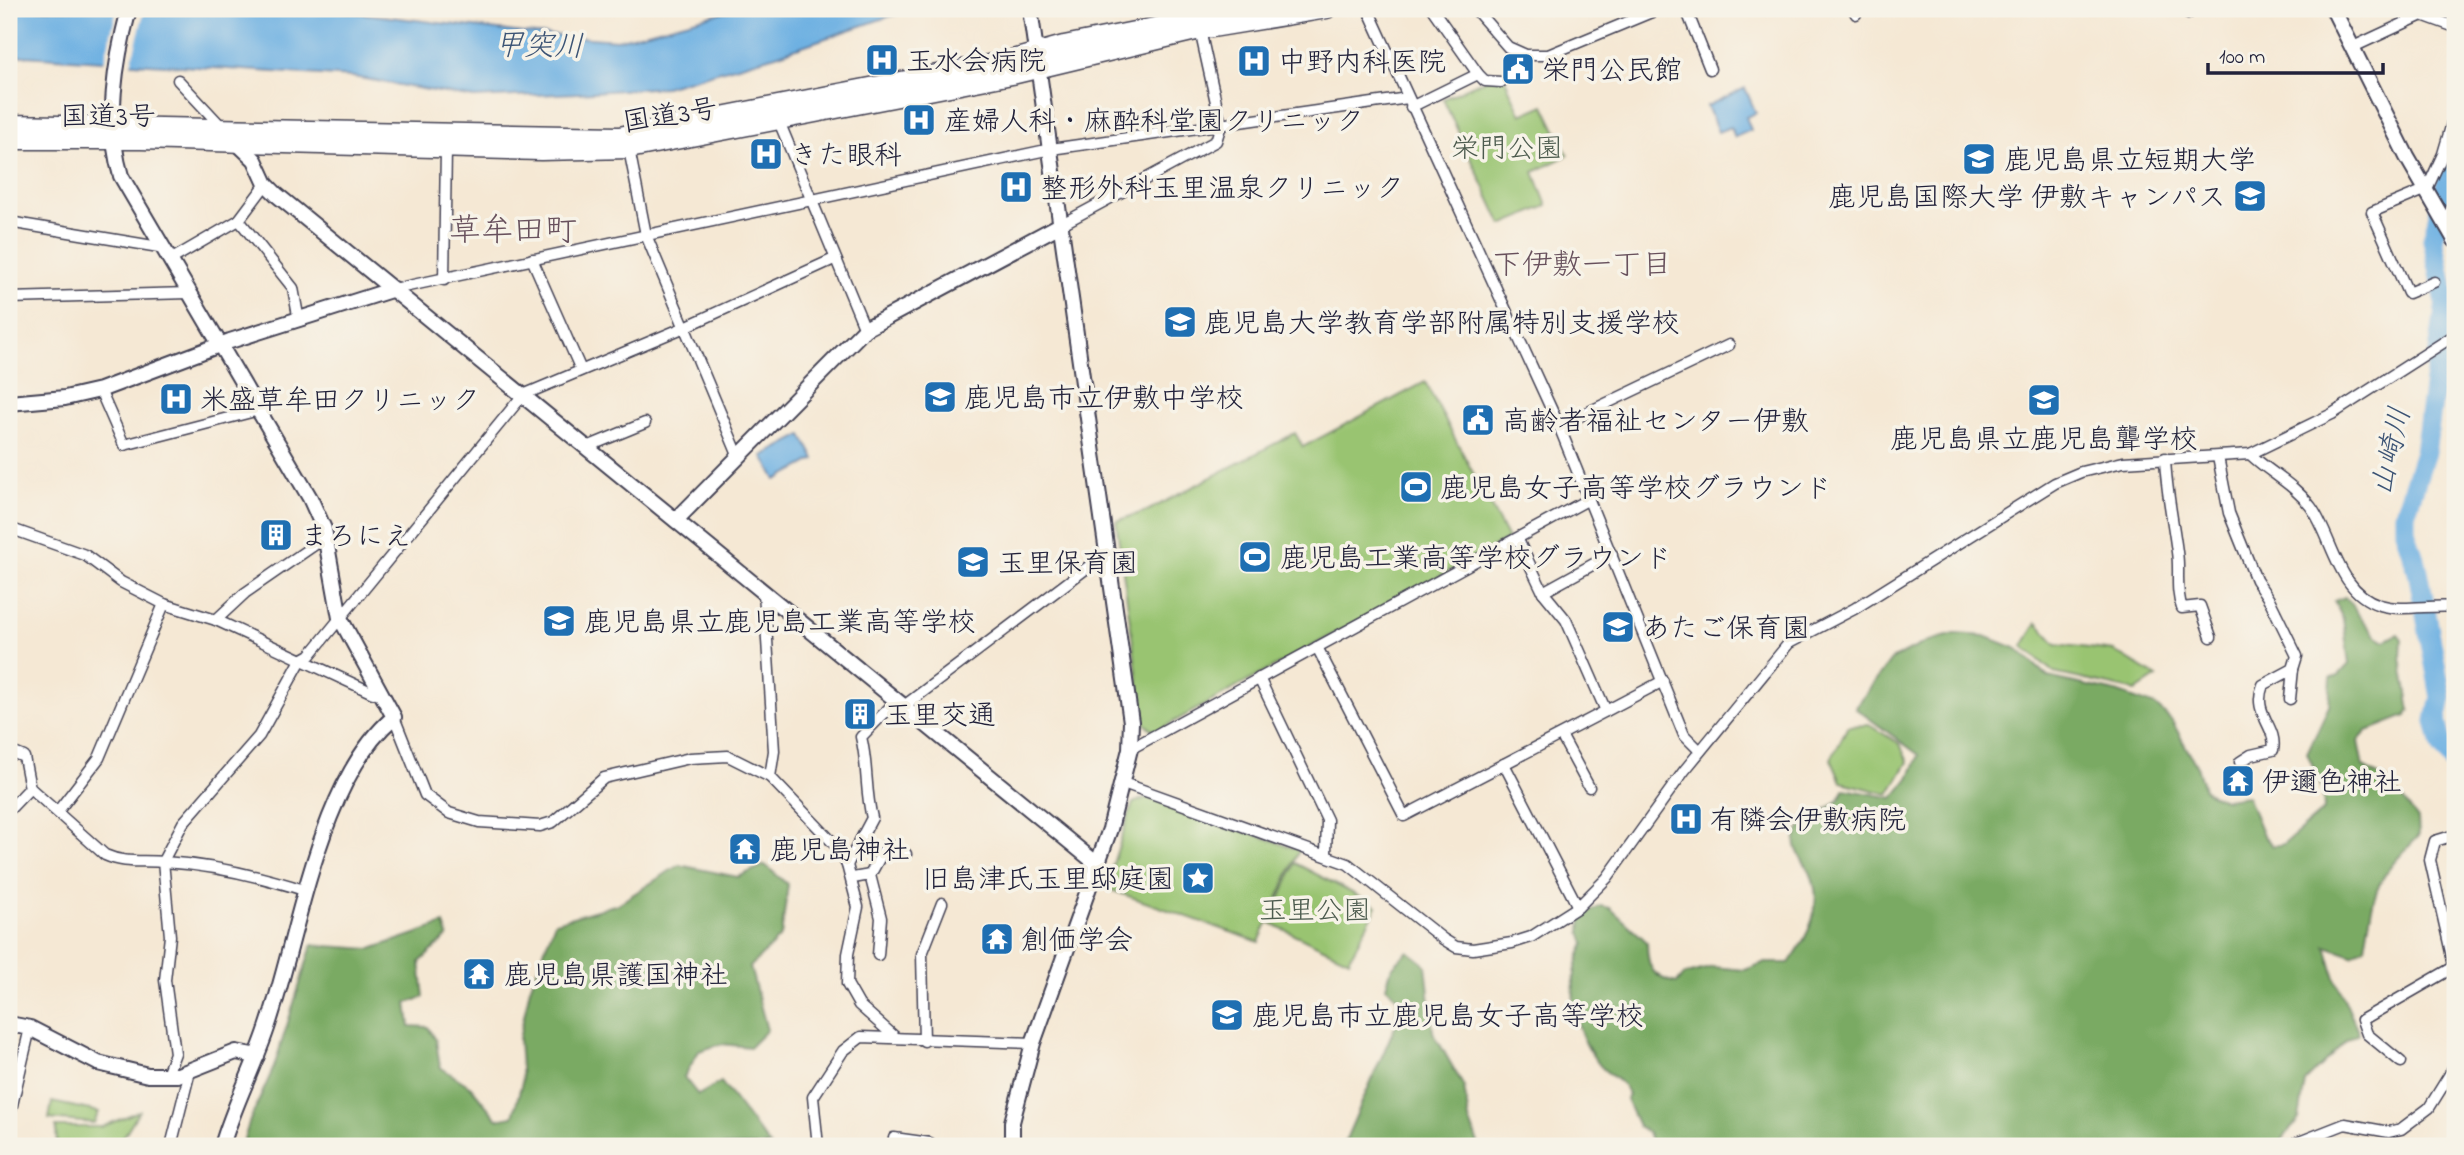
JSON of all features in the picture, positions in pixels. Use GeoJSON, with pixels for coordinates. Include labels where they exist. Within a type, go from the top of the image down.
{"type":"FeatureCollection","features":[{"type":"Feature","properties":{"kind":"highway","name":"国道3号"},"geometry":{"type":"LineString","coordinates":[[9,124],[239,145],[579,152],[629,149],[776,114],[1037,60],[1245,9]]}},
{"type":"Feature","properties":{"kind":"highway","name":"国道3号"},"geometry":{"type":"LineString","coordinates":[[1198,19],[1327,9]]}},
{"type":"Feature","properties":{"kind":"highway","name":"国道3号"},"geometry":{"type":"LineString","coordinates":[[9,140],[221,126],[619,136],[776,114]]}},
{"type":"Feature","properties":{"kind":"street"},"geometry":{"type":"LineString","coordinates":[[129,9],[116,80],[113,133],[121,176],[310,498],[326,537],[340,618],[394,716],[425,794],[449,813],[480,822],[540,826],[553,822],[604,778],[690,758],[728,756],[770,777],[839,849],[847,865],[853,878],[858,907],[846,968],[847,984],[859,1005],[895,1037]]}},
{"type":"Feature","properties":{"kind":"street"},"geometry":{"type":"LineString","coordinates":[[1012,1146],[1012,1122],[1033,1043],[1123,783],[1130,749],[1131,722],[1030,9]]}},
{"type":"Feature","properties":{"kind":"street"},"geometry":{"type":"LineString","coordinates":[[1368,9],[1559,426],[1684,735],[1700,751]]}},
{"type":"Feature","properties":{"kind":"street"},"geometry":{"type":"LineString","coordinates":[[1475,9],[1508,47],[1526,55],[1548,55],[1659,9]]}},
{"type":"Feature","properties":{"kind":"street"},"geometry":{"type":"LineString","coordinates":[[1686,9],[1710,69]]}},
{"type":"Feature","properties":{"kind":"street"},"geometry":{"type":"LineString","coordinates":[[2333,9],[2407,157],[2455,240]]}},
{"type":"Feature","properties":{"kind":"street"},"geometry":{"type":"LineString","coordinates":[[1433,10],[1478,74],[1485,81],[1501,82]]}},
{"type":"Feature","properties":{"kind":"street"},"geometry":{"type":"LineString","coordinates":[[2351,48],[2422,15],[2455,27]]}},
{"type":"Feature","properties":{"kind":"street"},"geometry":{"type":"LineString","coordinates":[[676,520],[865,328],[1216,141],[1221,125],[1198,19]]}},
{"type":"Feature","properties":{"kind":"street"},"geometry":{"type":"LineString","coordinates":[[9,403],[65,398],[100,390],[220,346],[394,289],[1051,149],[1221,125],[1409,103],[1478,74]]}},
{"type":"Feature","properties":{"kind":"street"},"geometry":{"type":"LineString","coordinates":[[178,80],[255,160],[266,184],[1097,864]]}},
{"type":"Feature","properties":{"kind":"street"},"geometry":{"type":"LineString","coordinates":[[776,114],[834,259],[865,328]]}},
{"type":"Feature","properties":{"kind":"street"},"geometry":{"type":"LineString","coordinates":[[2429,192],[2455,116]]}},
{"type":"Feature","properties":{"kind":"street"},"geometry":{"type":"LineString","coordinates":[[444,280],[446,149]]}},
{"type":"Feature","properties":{"kind":"street"},"geometry":{"type":"LineString","coordinates":[[629,149],[646,235],[738,456]]}},
{"type":"Feature","properties":{"kind":"street"},"geometry":{"type":"LineString","coordinates":[[9,222],[169,254],[239,220],[266,184]]}},
{"type":"Feature","properties":{"kind":"street"},"geometry":{"type":"LineString","coordinates":[[2429,192],[2372,212],[2408,293],[2434,282]]}},
{"type":"Feature","properties":{"kind":"street"},"geometry":{"type":"LineString","coordinates":[[2446,223],[2455,195]]}},
{"type":"Feature","properties":{"kind":"street"},"geometry":{"type":"LineString","coordinates":[[239,220],[293,288],[299,321]]}},
{"type":"Feature","properties":{"kind":"street"},"geometry":{"type":"LineString","coordinates":[[532,259],[581,370]]}},
{"type":"Feature","properties":{"kind":"street"},"geometry":{"type":"LineString","coordinates":[[166,1077],[174,1053],[165,980],[170,936],[163,862],[183,823],[259,736],[300,660],[310,654],[523,395],[685,327],[834,259]]}},
{"type":"Feature","properties":{"kind":"street"},"geometry":{"type":"LineString","coordinates":[[9,298],[189,293]]}},
{"type":"Feature","properties":{"kind":"street"},"geometry":{"type":"LineString","coordinates":[[1123,783],[1348,864],[1456,947],[1490,948],[1531,937],[1578,907],[1607,878],[1700,751],[1789,643],[1854,608],[2054,483],[2105,466],[2165,458],[2250,454],[2332,414],[2454,335]]}},
{"type":"Feature","properties":{"kind":"street"},"geometry":{"type":"LineString","coordinates":[[1559,426],[1729,345]]}},
{"type":"Feature","properties":{"kind":"street"},"geometry":{"type":"LineString","coordinates":[[100,390],[124,445],[259,410]]}},
{"type":"Feature","properties":{"kind":"street"},"geometry":{"type":"LineString","coordinates":[[587,447],[645,422]]}},
{"type":"Feature","properties":{"kind":"street"},"geometry":{"type":"LineString","coordinates":[[2250,454],[2297,490],[2313,509],[2337,561],[2364,596],[2381,605],[2455,607]]}},
{"type":"Feature","properties":{"kind":"street"},"geometry":{"type":"LineString","coordinates":[[2218,457],[2229,513],[2256,580],[2270,601],[2297,656],[2290,699]]}},
{"type":"Feature","properties":{"kind":"street"},"geometry":{"type":"LineString","coordinates":[[2165,458],[2166,490],[2178,554],[2179,599],[2182,608],[2200,606],[2211,636]]}},
{"type":"Feature","properties":{"kind":"street"},"geometry":{"type":"LineString","coordinates":[[1130,749],[1589,499]]}},
{"type":"Feature","properties":{"kind":"street"},"geometry":{"type":"LineString","coordinates":[[9,528],[85,555],[121,582],[164,604],[216,621],[373,693],[382,692]]}},
{"type":"Feature","properties":{"kind":"street"},"geometry":{"type":"LineString","coordinates":[[216,621],[245,593],[326,537]]}},
{"type":"Feature","properties":{"kind":"street"},"geometry":{"type":"LineString","coordinates":[[1518,540],[1543,592],[1566,620],[1606,711]]}},
{"type":"Feature","properties":{"kind":"street"},"geometry":{"type":"LineString","coordinates":[[847,865],[872,818],[866,795],[867,769],[861,737],[900,703],[1108,552]]}},
{"type":"Feature","properties":{"kind":"street"},"geometry":{"type":"LineString","coordinates":[[1543,592],[1612,554]]}},
{"type":"Feature","properties":{"kind":"street"},"geometry":{"type":"LineString","coordinates":[[764,592],[774,751],[770,777]]}},
{"type":"Feature","properties":{"kind":"street"},"geometry":{"type":"LineString","coordinates":[[58,811],[99,758],[164,604]]}},
{"type":"Feature","properties":{"kind":"street"},"geometry":{"type":"LineString","coordinates":[[1317,647],[1404,816],[1663,681]]}},
{"type":"Feature","properties":{"kind":"street"},"geometry":{"type":"LineString","coordinates":[[2240,762],[2251,755],[2273,750],[2275,741],[2260,709],[2258,696],[2263,685],[2293,669]]}},
{"type":"Feature","properties":{"kind":"street"},"geometry":{"type":"LineString","coordinates":[[1259,678],[1327,820],[1326,854]]}},
{"type":"Feature","properties":{"kind":"street"},"geometry":{"type":"LineString","coordinates":[[222,1146],[257,1056],[335,803],[379,730],[394,716]]}},
{"type":"Feature","properties":{"kind":"street"},"geometry":{"type":"LineString","coordinates":[[1561,735],[1589,787]]}},
{"type":"Feature","properties":{"kind":"street"},"geometry":{"type":"LineString","coordinates":[[9,751],[24,757],[30,788],[105,855],[120,862],[163,862],[247,873],[307,891]]}},
{"type":"Feature","properties":{"kind":"street"},"geometry":{"type":"LineString","coordinates":[[1504,764],[1578,907]]}},
{"type":"Feature","properties":{"kind":"street"},"geometry":{"type":"LineString","coordinates":[[9,810],[30,788]]}},
{"type":"Feature","properties":{"kind":"street"},"geometry":{"type":"LineString","coordinates":[[2400,1062],[2367,1034],[2362,1020],[2455,968],[2430,860],[2435,841],[2455,835]]}},
{"type":"Feature","properties":{"kind":"street"},"geometry":{"type":"LineString","coordinates":[[878,955],[881,918],[870,875],[887,844],[906,854]]}},
{"type":"Feature","properties":{"kind":"street"},"geometry":{"type":"LineString","coordinates":[[853,878],[870,875]]}},
{"type":"Feature","properties":{"kind":"street"},"geometry":{"type":"LineString","coordinates":[[925,1041],[922,954],[942,903]]}},
{"type":"Feature","properties":{"kind":"street"},"geometry":{"type":"LineString","coordinates":[[9,1024],[30,1028],[98,1063],[166,1077],[190,1071],[236,1052],[257,1056]]}},
{"type":"Feature","properties":{"kind":"street"},"geometry":{"type":"LineString","coordinates":[[9,1118],[30,1028]]}},
{"type":"Feature","properties":{"kind":"street"},"geometry":{"type":"LineString","coordinates":[[818,1146],[813,1097],[843,1051],[861,1037],[1033,1043]]}},
{"type":"Feature","properties":{"kind":"street"},"geometry":{"type":"LineString","coordinates":[[2289,1146],[2345,1124],[2389,1132],[2401,1129],[2429,1108],[2455,1066]]}},
{"type":"Feature","properties":{"kind":"street"},"geometry":{"type":"LineString","coordinates":[[171,1146],[190,1071]]}},
{"type":"Feature","properties":{"kind":"street"},"geometry":{"type":"LineString","coordinates":[[892,1146],[894,1138],[930,1143],[930,1146]]}},
{"type":"Feature","properties":{"kind":"green space","name":"栄門公園"},"geometry":{"type":"Polygon","coordinates":[[[1502,72],[1521,115],[1544,105],[1568,155],[1534,172],[1547,206],[1502,225],[1443,99],[1502,72]]]}},
{"type":"Feature","properties":{"kind":"green space","name":"鹿児島工業高等学校グラウンド"},"geometry":{"type":"Polygon","coordinates":[[[1425,382],[1508,539],[1155,732],[1144,723],[1116,521],[1147,511],[1295,433],[1303,447],[1425,382]]]}},
{"type":"Feature","properties":{"kind":"green space"},"geometry":{"type":"Polygon","coordinates":[[[2345,597],[2375,635],[2385,641],[2398,634],[2402,639],[2401,658],[2410,710],[2406,716],[2367,731],[2358,741],[2363,767],[2388,780],[2418,819],[2419,836],[2393,863],[2379,885],[2371,910],[2365,947],[2352,955],[2326,946],[2335,978],[2359,1033],[2346,1041],[2305,1082],[2299,1119],[2277,1146],[1653,1146],[1648,1132],[1639,1128],[1626,1100],[1628,1094],[1589,1050],[1577,1020],[1573,989],[1579,958],[1585,944],[1581,932],[1582,917],[1601,906],[1610,908],[1647,942],[1652,970],[1661,978],[1677,983],[1684,975],[1713,967],[1745,970],[1763,963],[1789,963],[1808,931],[1816,896],[1810,872],[1796,847],[1798,831],[1807,821],[1837,801],[1845,789],[1893,798],[1909,778],[1919,755],[1855,708],[1891,660],[1926,642],[1955,634],[1985,636],[2018,649],[2048,677],[2116,692],[2156,706],[2172,721],[2198,769],[2204,789],[2213,796],[2225,799],[2247,796],[2263,835],[2273,846],[2284,844],[2324,810],[2323,790],[2307,753],[2329,706],[2331,677],[2339,675],[2349,664],[2343,619],[2334,601],[2345,597]]]}},
{"type":"Feature","properties":{"kind":"green space"},"geometry":{"type":"Polygon","coordinates":[[[2037,623],[2056,644],[2114,651],[2157,677],[2136,691],[2054,673],[2023,646],[2037,623]]]}},
{"type":"Feature","properties":{"kind":"green space"},"geometry":{"type":"Polygon","coordinates":[[[1869,725],[1900,744],[1908,762],[1889,794],[1841,782],[1831,759],[1848,726],[1869,725]]]}},
{"type":"Feature","properties":{"kind":"green space","name":"旧島津氏玉里邸庭園"},"geometry":{"type":"Polygon","coordinates":[[[1148,797],[1299,850],[1259,942],[1105,888],[1133,803],[1148,797]]]}},
{"type":"Feature","properties":{"kind":"green space","name":"玉里公園"},"geometry":{"type":"Polygon","coordinates":[[[1295,863],[1377,906],[1349,960],[1270,923],[1295,863]]]}},
{"type":"Feature","properties":{"kind":"green space"},"geometry":{"type":"Polygon","coordinates":[[[679,865],[738,877],[765,865],[788,885],[781,936],[750,967],[767,1030],[750,1047],[721,1044],[699,1051],[684,1077],[698,1095],[721,1082],[770,1146],[242,1146],[250,1120],[274,1067],[312,945],[371,949],[444,924],[448,936],[420,962],[424,997],[407,1003],[410,1026],[428,1027],[436,1040],[440,1067],[471,1087],[497,1119],[513,1116],[522,1082],[519,1039],[530,988],[555,922],[618,904],[679,865]]]}},
{"type":"Feature","properties":{"kind":"green space"},"geometry":{"type":"Polygon","coordinates":[[[1408,951],[1426,965],[1433,1032],[1464,1087],[1469,1119],[1479,1146],[1343,1146],[1396,1024],[1398,998],[1386,987],[1392,967],[1408,951]]]}},
{"type":"Feature","properties":{"kind":"green space"},"geometry":{"type":"Polygon","coordinates":[[[52,1102],[99,1112],[94,1123],[49,1119],[52,1102]]]}},
{"type":"Feature","properties":{"kind":"green space"},"geometry":{"type":"Polygon","coordinates":[[[139,1111],[118,1146],[57,1146],[56,1127],[102,1127],[139,1111]]]}},
{"type":"Feature","properties":{"kind":"water","name":"甲突川"},"geometry":{"type":"Polygon","coordinates":[[[9,9],[324,9],[523,33],[617,40],[735,9],[911,9],[776,55],[665,87],[474,98],[353,77],[9,55],[9,9]]]}},
{"type":"Feature","properties":{"kind":"water"},"geometry":{"type":"Polygon","coordinates":[[[1745,88],[1756,113],[1746,117],[1751,130],[1735,137],[1730,127],[1718,132],[1707,106],[1745,88]]]}},
{"type":"Feature","properties":{"kind":"water"},"geometry":{"type":"Polygon","coordinates":[[[802,435],[815,459],[776,480],[763,456],[802,435]]]}},
{"type":"Feature","properties":{"kind":"pier"},"geometry":{"type":"Polygon","coordinates":[[[117,9],[145,9],[130,68],[103,66],[117,9]]]}},
{"type":"Feature","properties":{"kind":"waterway","name":"山崎川"},"geometry":{"type":"LineString","coordinates":[[2455,149],[2433,239],[2446,303],[2425,452],[2405,514],[2405,531],[2418,571],[2441,697],[2436,721],[2442,746],[2455,763]]}},
{"type":"Feature","properties":{"kind":"place","name":"玉水会病院"},"geometry":{"type":"Point","coordinates":[882,60]}},
{"type":"Feature","properties":{"kind":"place","name":"中野内科医院"},"geometry":{"type":"Point","coordinates":[1254,61]}},
{"type":"Feature","properties":{"kind":"place","name":"栄門公民館"},"geometry":{"type":"Point","coordinates":[1518,69]}},
{"type":"Feature","properties":{"kind":"place","name":"産婦人科・麻酔科堂園クリニック"},"geometry":{"type":"Point","coordinates":[919,120]}},
{"type":"Feature","properties":{"kind":"place","name":"きた眼科"},"geometry":{"type":"Point","coordinates":[766,154]}},
{"type":"Feature","properties":{"kind":"place","name":"鹿児島県立短期大学"},"geometry":{"type":"Point","coordinates":[1979,159]}},
{"type":"Feature","properties":{"kind":"place","name":"整形外科玉里温泉クリニック"},"geometry":{"type":"Point","coordinates":[1016,187]}},
{"type":"Feature","properties":{"kind":"place","name":"鹿児島国際大学 伊敷キャンパス"},"geometry":{"type":"Point","coordinates":[2250,196]}},
{"type":"Feature","properties":{"kind":"place","name":"鹿児島大学教育学部附属特別支援学校"},"geometry":{"type":"Point","coordinates":[1180,322]}},
{"type":"Feature","properties":{"kind":"place","name":"鹿児島市立伊敷中学校"},"geometry":{"type":"Point","coordinates":[940,397]}},
{"type":"Feature","properties":{"kind":"place","name":"米盛草牟田クリニック"},"geometry":{"type":"Point","coordinates":[176,399]}},
{"type":"Feature","properties":{"kind":"place","name":"鹿児島県立鹿児島聾学校"},"geometry":{"type":"Point","coordinates":[2044,400]}},
{"type":"Feature","properties":{"kind":"place","name":"高齢者福祉センター伊敷"},"geometry":{"type":"Point","coordinates":[1478,420]}},
{"type":"Feature","properties":{"kind":"place","name":"鹿児島女子高等学校グラウンド"},"geometry":{"type":"Point","coordinates":[1416,487]}},
{"type":"Feature","properties":{"kind":"place","name":"まろにえ"},"geometry":{"type":"Point","coordinates":[276,535]}},
{"type":"Feature","properties":{"kind":"place","name":"鹿児島工業高等学校グラウンド"},"geometry":{"type":"Point","coordinates":[1255,557]}},
{"type":"Feature","properties":{"kind":"place","name":"玉里保育園"},"geometry":{"type":"Point","coordinates":[973,562]}},
{"type":"Feature","properties":{"kind":"place","name":"鹿児島県立鹿児島工業高等学校"},"geometry":{"type":"Point","coordinates":[559,621]}},
{"type":"Feature","properties":{"kind":"place","name":"あたご保育園"},"geometry":{"type":"Point","coordinates":[1618,627]}},
{"type":"Feature","properties":{"kind":"place","name":"玉里交通"},"geometry":{"type":"Point","coordinates":[860,714]}},
{"type":"Feature","properties":{"kind":"place","name":"伊邇色神社"},"geometry":{"type":"Point","coordinates":[2238,781]}},
{"type":"Feature","properties":{"kind":"place","name":"有隣会伊敷病院"},"geometry":{"type":"Point","coordinates":[1686,819]}},
{"type":"Feature","properties":{"kind":"place","name":"鹿児島神社"},"geometry":{"type":"Point","coordinates":[745,849]}},
{"type":"Feature","properties":{"kind":"place","name":"旧島津氏玉里邸庭園"},"geometry":{"type":"Point","coordinates":[1198,878]}},
{"type":"Feature","properties":{"kind":"place","name":"創価学会"},"geometry":{"type":"Point","coordinates":[997,939]}},
{"type":"Feature","properties":{"kind":"place","name":"鹿児島県護国神社"},"geometry":{"type":"Point","coordinates":[479,974]}},
{"type":"Feature","properties":{"kind":"place","name":"鹿児島市立鹿児島女子高等学校"},"geometry":{"type":"Point","coordinates":[1227,1015]}},
{"type":"Feature","properties":{"kind":"district","name":"草牟田町"},"geometry":{"type":"Point","coordinates":[513,229]}},
{"type":"Feature","properties":{"kind":"district","name":"下伊敷一丁目"},"geometry":{"type":"Point","coordinates":[1582,264]}}]}
